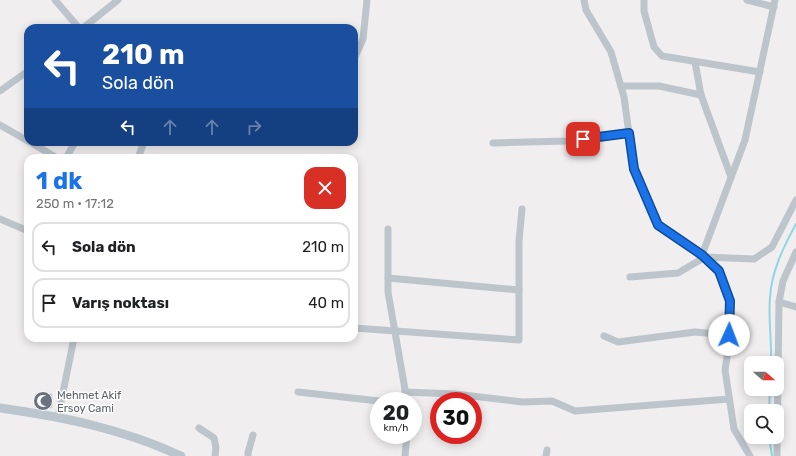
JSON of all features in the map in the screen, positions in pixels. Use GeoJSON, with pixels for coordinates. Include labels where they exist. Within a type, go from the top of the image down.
{"type":"FeatureCollection","features":[{"type":"Feature","properties":{"kind":"street"},"geometry":{"type":"LineString","coordinates":[[55,0],[76,24]]}},
{"type":"Feature","properties":{"kind":"street"},"geometry":{"type":"LineString","coordinates":[[88,24],[118,0]]}},
{"type":"Feature","properties":{"kind":"street"},"geometry":{"type":"LineString","coordinates":[[358,50],[363,39],[367,0]]}},
{"type":"Feature","properties":{"kind":"street"},"geometry":{"type":"LineString","coordinates":[[584,0],[586,10],[611,52],[624,97],[634,169],[658,225],[704,256],[719,271],[730,301],[729,335],[725,370],[734,429],[750,456]]}},
{"type":"Feature","properties":{"kind":"street"},"geometry":{"type":"LineString","coordinates":[[644,0],[644,11],[654,47],[662,56],[760,72]]}},
{"type":"Feature","properties":{"kind":"street"},"geometry":{"type":"LineString","coordinates":[[704,256],[744,140],[774,4],[747,0]]}},
{"type":"Feature","properties":{"kind":"street"},"geometry":{"type":"LineString","coordinates":[[695,62],[701,95],[731,177]]}},
{"type":"Feature","properties":{"kind":"street"},"geometry":{"type":"LineString","coordinates":[[0,91],[24,73]]}},
{"type":"Feature","properties":{"kind":"street"},"geometry":{"type":"LineString","coordinates":[[621,86],[659,86],[701,95]]}},
{"type":"Feature","properties":{"kind":"street"},"geometry":{"type":"LineString","coordinates":[[0,125],[24,139]]}},
{"type":"Feature","properties":{"kind":"street"},"geometry":{"type":"LineString","coordinates":[[493,143],[567,141],[629,133]]}},
{"type":"Feature","properties":{"kind":"street"},"geometry":{"type":"LineString","coordinates":[[36,146],[50,154]]}},
{"type":"Feature","properties":{"kind":"street"},"geometry":{"type":"LineString","coordinates":[[630,277],[678,273],[704,256],[754,259],[772,247],[796,200]]}},
{"type":"Feature","properties":{"kind":"street"},"geometry":{"type":"LineString","coordinates":[[358,328],[519,340],[519,241],[522,209]]}},
{"type":"Feature","properties":{"kind":"street"},"geometry":{"type":"LineString","coordinates":[[0,219],[24,229]]}},
{"type":"Feature","properties":{"kind":"street"},"geometry":{"type":"LineString","coordinates":[[388,229],[388,292],[405,392]]}},
{"type":"Feature","properties":{"kind":"street"},"geometry":{"type":"LineString","coordinates":[[777,456],[779,302],[783,281],[796,252]]}},
{"type":"Feature","properties":{"kind":"street"},"geometry":{"type":"LineString","coordinates":[[388,278],[519,290]]}},
{"type":"Feature","properties":{"kind":"street"},"geometry":{"type":"LineString","coordinates":[[779,302],[796,307]]}},
{"type":"Feature","properties":{"kind":"street"},"geometry":{"type":"LineString","coordinates":[[604,336],[618,342],[695,332],[729,335]]}},
{"type":"Feature","properties":{"kind":"street"},"geometry":{"type":"LineString","coordinates":[[58,417],[73,342]]}},
{"type":"Feature","properties":{"kind":"street"},"geometry":{"type":"LineString","coordinates":[[298,392],[370,400]]}},
{"type":"Feature","properties":{"kind":"street"},"geometry":{"type":"LineString","coordinates":[[422,393],[456,394],[522,402],[552,401],[575,411],[729,399]]}},
{"type":"Feature","properties":{"kind":"street"},"geometry":{"type":"LineString","coordinates":[[0,408],[58,417],[109,429],[165,452],[181,456]]}},
{"type":"Feature","properties":{"kind":"street"},"geometry":{"type":"LineString","coordinates":[[199,428],[214,438],[216,448],[215,456]]}},
{"type":"Feature","properties":{"kind":"street"},"geometry":{"type":"LineString","coordinates":[[248,456],[253,435]]}},
{"type":"Feature","properties":{"kind":"street"},"geometry":{"type":"LineString","coordinates":[[405,456],[407,444]]}},
{"type":"Feature","properties":{"kind":"building","name":"Mehmet Akif Ersoy Cami"},"geometry":{"type":"Polygon","coordinates":[[[52,394],[52,408],[35,407],[35,395],[52,394]]]}},
{"type":"Feature","properties":{"kind":"waterway"},"geometry":{"type":"LineString","coordinates":[[771,356],[769,314],[771,287],[779,259],[796,224]]}},
{"type":"Feature","properties":{"kind":"waterway"},"geometry":{"type":"LineString","coordinates":[[769,404],[770,396]]}},
{"type":"Feature","properties":{"kind":"waterway"},"geometry":{"type":"LineString","coordinates":[[770,444],[772,456]]}},
{"type":"Feature","properties":{"kind":"place","name":"Mehmet Akif Ersoy Cami"},"geometry":{"type":"Point","coordinates":[43,401]}},
{"type":"Feature","properties":{"kind":"route"},"geometry":{"type":"LineString","coordinates":[[583,139],[629,133],[634,169],[658,225],[702,255],[719,271],[730,301],[729,335]]}}]}
